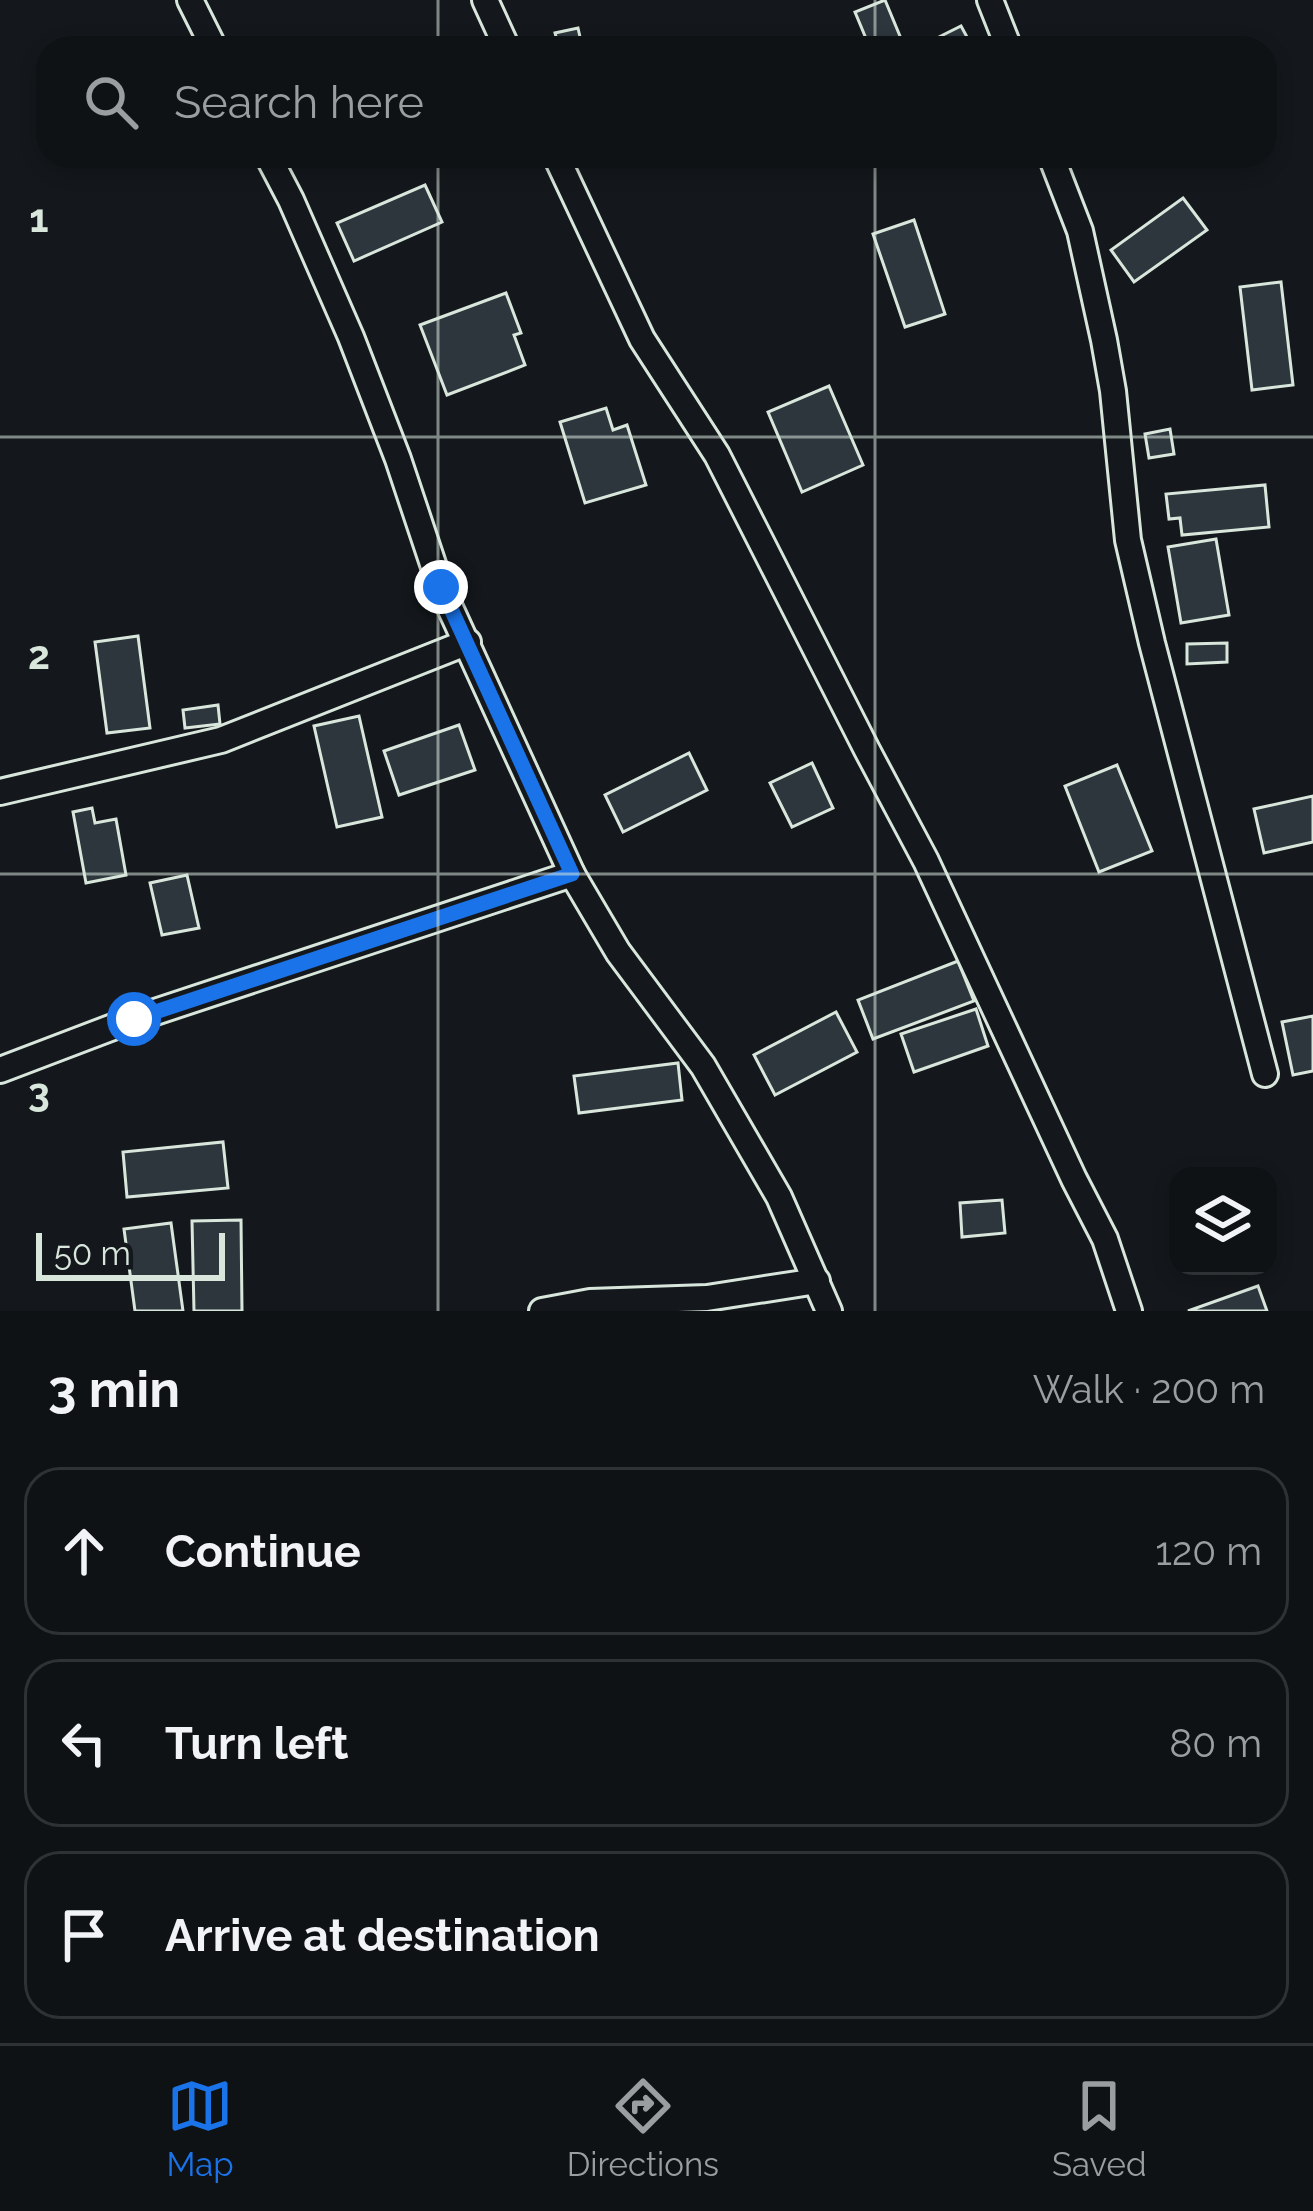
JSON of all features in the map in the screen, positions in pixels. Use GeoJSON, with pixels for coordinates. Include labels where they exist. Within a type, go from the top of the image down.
{"type":"FeatureCollection","features":[{"type":"Feature","properties":{"kind":"street"},"geometry":{"type":"LineString","coordinates":[[190,0],[208,36]]}},
{"type":"Feature","properties":{"kind":"street"},"geometry":{"type":"LineString","coordinates":[[485,0],[502,36]]}},
{"type":"Feature","properties":{"kind":"street"},"geometry":{"type":"LineString","coordinates":[[990,0],[1004,36]]}},
{"type":"Feature","properties":{"kind":"street"},"geometry":{"type":"LineString","coordinates":[[275,168],[351,337],[441,587],[572,874],[618,952],[703,1066],[779,1197],[829,1311]]}},
{"type":"Feature","properties":{"kind":"street"},"geometry":{"type":"LineString","coordinates":[[562,168],[642,339],[717,454],[926,861],[1105,1239],[1129,1311]]}},
{"type":"Feature","properties":{"kind":"street"},"geometry":{"type":"LineString","coordinates":[[1056,168],[1080,231],[1104,340],[1132,561],[1265,1074]]}},
{"type":"Feature","properties":{"kind":"street"},"geometry":{"type":"LineString","coordinates":[[0,792],[221,740],[468,642]]}},
{"type":"Feature","properties":{"kind":"street"},"geometry":{"type":"LineString","coordinates":[[0,1070],[134,1019],[572,874]]}},
{"type":"Feature","properties":{"kind":"street"},"geometry":{"type":"LineString","coordinates":[[542,1311],[590,1302],[707,1298],[818,1281]]}},
{"type":"Feature","properties":{"kind":"building"},"geometry":{"type":"Polygon","coordinates":[[[885,0],[900,36],[865,36],[855,12],[885,0]]]}},
{"type":"Feature","properties":{"kind":"building"},"geometry":{"type":"Polygon","coordinates":[[[961,26],[966,36],[941,36],[961,26]]]}},
{"type":"Feature","properties":{"kind":"building"},"geometry":{"type":"Polygon","coordinates":[[[578,28],[580,36],[556,36],[578,28]]]}},
{"type":"Feature","properties":{"kind":"building"},"geometry":{"type":"Polygon","coordinates":[[[425,185],[442,222],[354,261],[337,223],[425,185]]]}},
{"type":"Feature","properties":{"kind":"building"},"geometry":{"type":"Polygon","coordinates":[[[1183,198],[1207,230],[1134,282],[1111,250],[1183,198]]]}},
{"type":"Feature","properties":{"kind":"building"},"geometry":{"type":"Polygon","coordinates":[[[914,220],[945,314],[905,327],[873,234],[914,220]]]}},
{"type":"Feature","properties":{"kind":"building"},"geometry":{"type":"Polygon","coordinates":[[[1281,282],[1293,385],[1252,390],[1240,287],[1281,282]]]}},
{"type":"Feature","properties":{"kind":"building"},"geometry":{"type":"Polygon","coordinates":[[[506,293],[521,333],[514,335],[525,365],[447,395],[420,325],[506,293]]]}},
{"type":"Feature","properties":{"kind":"building"},"geometry":{"type":"Polygon","coordinates":[[[829,386],[863,465],[802,492],[768,412],[829,386]]]}},
{"type":"Feature","properties":{"kind":"building"},"geometry":{"type":"Polygon","coordinates":[[[606,408],[613,430],[627,425],[646,485],[585,503],[560,422],[606,408]]]}},
{"type":"Feature","properties":{"kind":"building"},"geometry":{"type":"Polygon","coordinates":[[[1170,429],[1174,454],[1149,458],[1145,434],[1170,429]]]}},
{"type":"Feature","properties":{"kind":"building"},"geometry":{"type":"Polygon","coordinates":[[[1265,485],[1269,527],[1182,535],[1180,518],[1169,519],[1166,494],[1265,485]]]}},
{"type":"Feature","properties":{"kind":"building"},"geometry":{"type":"Polygon","coordinates":[[[1216,539],[1229,615],[1181,623],[1168,547],[1216,539]]]}},
{"type":"Feature","properties":{"kind":"building"},"geometry":{"type":"Polygon","coordinates":[[[138,636],[150,728],[107,733],[95,642],[138,636]]]}},
{"type":"Feature","properties":{"kind":"building"},"geometry":{"type":"Polygon","coordinates":[[[1227,643],[1227,662],[1187,664],[1187,644],[1227,643]]]}},
{"type":"Feature","properties":{"kind":"building"},"geometry":{"type":"Polygon","coordinates":[[[218,705],[220,724],[185,728],[183,710],[218,705]]]}},
{"type":"Feature","properties":{"kind":"building"},"geometry":{"type":"Polygon","coordinates":[[[359,716],[382,817],[337,827],[314,726],[359,716]]]}},
{"type":"Feature","properties":{"kind":"building"},"geometry":{"type":"Polygon","coordinates":[[[459,725],[475,770],[399,795],[384,751],[459,725]]]}},
{"type":"Feature","properties":{"kind":"building"},"geometry":{"type":"Polygon","coordinates":[[[689,753],[707,790],[623,832],[605,795],[689,753]]]}},
{"type":"Feature","properties":{"kind":"building"},"geometry":{"type":"Polygon","coordinates":[[[812,763],[833,808],[792,827],[770,783],[812,763]]]}},
{"type":"Feature","properties":{"kind":"building"},"geometry":{"type":"Polygon","coordinates":[[[1117,765],[1152,851],[1099,872],[1065,786],[1117,765]]]}},
{"type":"Feature","properties":{"kind":"building"},"geometry":{"type":"Polygon","coordinates":[[[1313,796],[1313,842],[1264,853],[1254,809],[1313,796]]]}},
{"type":"Feature","properties":{"kind":"building"},"geometry":{"type":"Polygon","coordinates":[[[92,808],[95,823],[116,819],[126,875],[86,883],[73,812],[92,808]]]}},
{"type":"Feature","properties":{"kind":"building"},"geometry":{"type":"Polygon","coordinates":[[[187,875],[199,928],[162,935],[150,883],[187,875]]]}},
{"type":"Feature","properties":{"kind":"building"},"geometry":{"type":"Polygon","coordinates":[[[958,961],[974,1001],[873,1039],[858,1000],[958,961]]]}},
{"type":"Feature","properties":{"kind":"building"},"geometry":{"type":"Polygon","coordinates":[[[976,1009],[988,1046],[914,1072],[901,1034],[976,1009]]]}},
{"type":"Feature","properties":{"kind":"building"},"geometry":{"type":"Polygon","coordinates":[[[836,1012],[857,1052],[775,1095],[754,1055],[836,1012]]]}},
{"type":"Feature","properties":{"kind":"building"},"geometry":{"type":"Polygon","coordinates":[[[1313,1016],[1313,1071],[1293,1075],[1282,1022],[1313,1016]]]}},
{"type":"Feature","properties":{"kind":"building"},"geometry":{"type":"Polygon","coordinates":[[[678,1063],[682,1100],[579,1113],[574,1076],[678,1063]]]}},
{"type":"Feature","properties":{"kind":"building"},"geometry":{"type":"Polygon","coordinates":[[[223,1142],[228,1188],[127,1197],[123,1152],[223,1142]]]}},
{"type":"Feature","properties":{"kind":"building"},"geometry":{"type":"Polygon","coordinates":[[[1002,1200],[1005,1233],[962,1237],[960,1203],[1002,1200]]]}},
{"type":"Feature","properties":{"kind":"building"},"geometry":{"type":"Polygon","coordinates":[[[241,1220],[242,1311],[194,1311],[192,1221],[241,1220]]]}},
{"type":"Feature","properties":{"kind":"building"},"geometry":{"type":"Polygon","coordinates":[[[171,1223],[183,1311],[135,1311],[124,1229],[171,1223]]]}},
{"type":"Feature","properties":{"kind":"building"},"geometry":{"type":"Polygon","coordinates":[[[1258,1286],[1267,1311],[1188,1311],[1258,1286]]]}},
{"type":"Feature","properties":{"kind":"route"},"geometry":{"type":"LineString","coordinates":[[134,1019],[572,874],[441,587]]}}]}
